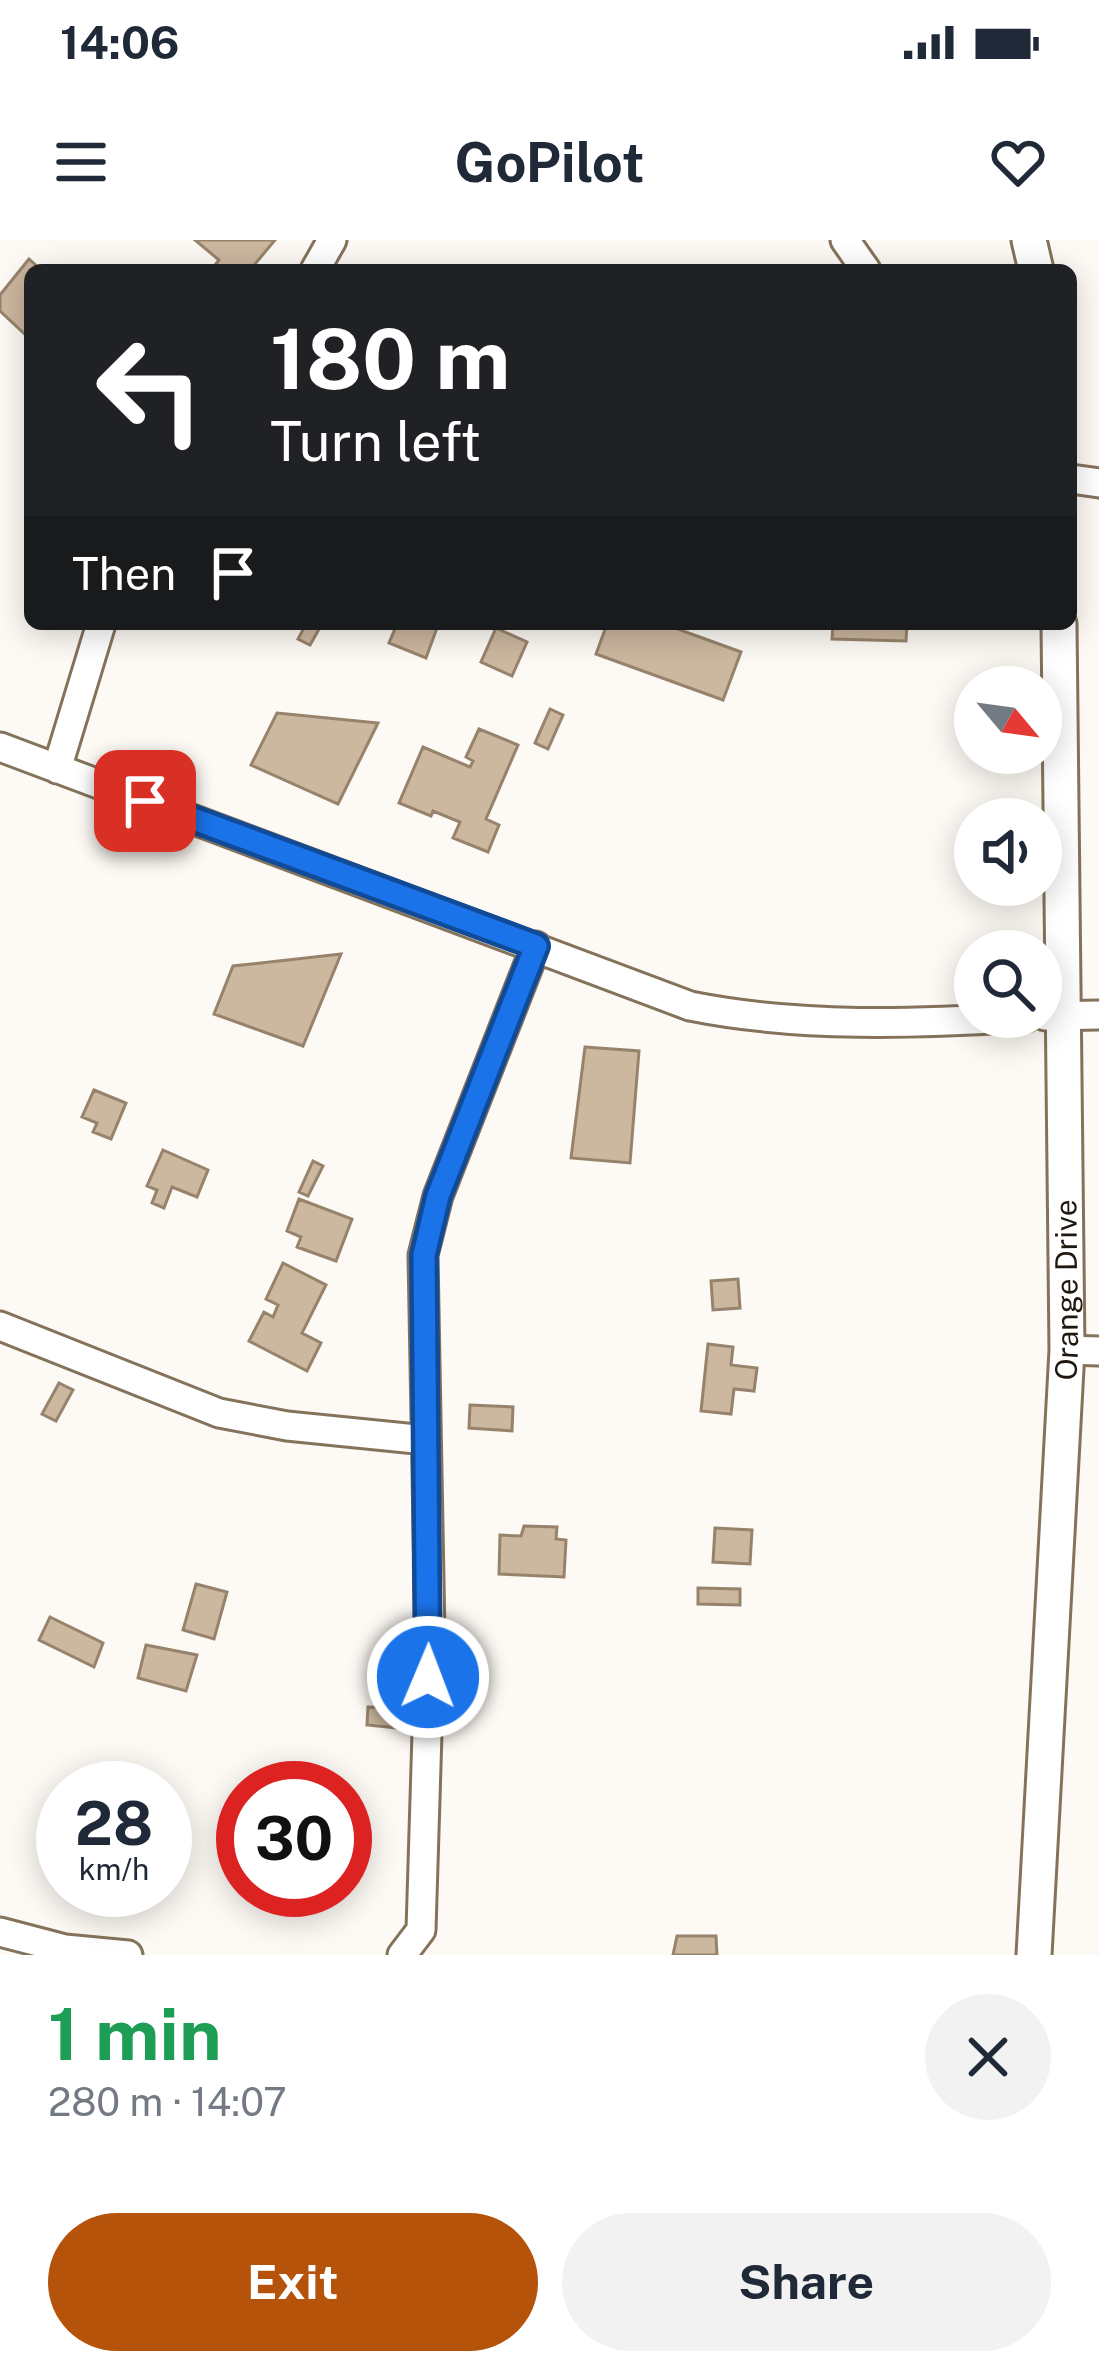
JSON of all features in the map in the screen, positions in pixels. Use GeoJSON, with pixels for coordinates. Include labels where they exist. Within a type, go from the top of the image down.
{"type":"FeatureCollection","features":[{"type":"Feature","properties":{"kind":"street"},"geometry":{"type":"LineString","coordinates":[[57,769],[99,630]]}},
{"type":"Feature","properties":{"kind":"street","name":"Orange Drive"},"geometry":{"type":"LineString","coordinates":[[1053,930],[1059,630]]}},
{"type":"Feature","properties":{"kind":"street"},"geometry":{"type":"LineString","coordinates":[[0,747],[690,1006],[760,1018],[954,1021]]}},
{"type":"Feature","properties":{"kind":"street"},"geometry":{"type":"LineString","coordinates":[[402,1955],[421,1930],[430,1635],[424,1255],[428,1229],[536,946]]}},
{"type":"Feature","properties":{"kind":"street"},"geometry":{"type":"LineString","coordinates":[[1062,1016],[1099,1016]]}},
{"type":"Feature","properties":{"kind":"street","name":"Orange Drive"},"geometry":{"type":"LineString","coordinates":[[1034,1955],[1083,1351],[1053,1038]]}},
{"type":"Feature","properties":{"kind":"street"},"geometry":{"type":"LineString","coordinates":[[0,1326],[219,1413],[258,1423],[426,1440]]}},
{"type":"Feature","properties":{"kind":"street"},"geometry":{"type":"LineString","coordinates":[[0,1932],[65,1949],[128,1955]]}},
{"type":"Feature","properties":{"kind":"building"},"geometry":{"type":"Polygon","coordinates":[[[195,240],[275,240],[255,264],[216,264],[219,260],[195,240]]]}},
{"type":"Feature","properties":{"kind":"building"},"geometry":{"type":"Polygon","coordinates":[[[24,265],[24,333],[0,311],[0,295],[24,265]]]}},
{"type":"Feature","properties":{"kind":"building"},"geometry":{"type":"Polygon","coordinates":[[[303,630],[319,630],[310,645],[298,639],[303,630]]]}},
{"type":"Feature","properties":{"kind":"building"},"geometry":{"type":"Polygon","coordinates":[[[394,630],[436,630],[426,658],[389,643],[394,630]]]}},
{"type":"Feature","properties":{"kind":"building"},"geometry":{"type":"Polygon","coordinates":[[[495,630],[527,642],[512,676],[481,662],[495,630]]]}},
{"type":"Feature","properties":{"kind":"building"},"geometry":{"type":"Polygon","coordinates":[[[605,630],[680,630],[741,652],[723,700],[596,654],[605,630]]]}},
{"type":"Feature","properties":{"kind":"building"},"geometry":{"type":"Polygon","coordinates":[[[833,630],[907,630],[906,641],[832,639],[833,630]]]}},
{"type":"Feature","properties":{"kind":"building"},"geometry":{"type":"Polygon","coordinates":[[[550,709],[563,715],[548,749],[535,743],[550,709]]]}},
{"type":"Feature","properties":{"kind":"building"},"geometry":{"type":"Polygon","coordinates":[[[277,713],[378,723],[338,804],[251,765],[277,713]]]}},
{"type":"Feature","properties":{"kind":"building"},"geometry":{"type":"Polygon","coordinates":[[[479,729],[518,745],[486,819],[499,825],[488,852],[453,838],[460,822],[399,803],[423,747],[470,767],[473,761],[466,757],[479,729]]]}},
{"type":"Feature","properties":{"kind":"building"},"geometry":{"type":"Polygon","coordinates":[[[341,954],[303,1046],[214,1014],[233,966],[341,954]]]}},
{"type":"Feature","properties":{"kind":"building"},"geometry":{"type":"Polygon","coordinates":[[[585,1047],[639,1051],[630,1163],[571,1158],[585,1047]]]}},
{"type":"Feature","properties":{"kind":"building"},"geometry":{"type":"Polygon","coordinates":[[[94,1090],[126,1103],[111,1139],[93,1132],[97,1123],[82,1117],[94,1090]]]}},
{"type":"Feature","properties":{"kind":"building"},"geometry":{"type":"Polygon","coordinates":[[[163,1150],[208,1170],[197,1197],[172,1187],[164,1208],[152,1203],[157,1190],[147,1186],[163,1150]]]}},
{"type":"Feature","properties":{"kind":"building"},"geometry":{"type":"Polygon","coordinates":[[[313,1161],[323,1166],[308,1196],[299,1192],[313,1161]]]}},
{"type":"Feature","properties":{"kind":"building"},"geometry":{"type":"Polygon","coordinates":[[[299,1199],[352,1219],[336,1261],[297,1247],[301,1237],[287,1231],[299,1199]]]}},
{"type":"Feature","properties":{"kind":"building"},"geometry":{"type":"Polygon","coordinates":[[[283,1263],[326,1285],[302,1333],[321,1343],[307,1371],[249,1341],[264,1312],[273,1317],[278,1305],[266,1299],[283,1263]]]}},
{"type":"Feature","properties":{"kind":"building"},"geometry":{"type":"Polygon","coordinates":[[[738,1279],[740,1308],[713,1310],[711,1281],[738,1279]]]}},
{"type":"Feature","properties":{"kind":"building"},"geometry":{"type":"Polygon","coordinates":[[[708,1344],[733,1347],[731,1365],[757,1368],[754,1391],[734,1389],[731,1414],[701,1411],[708,1344]]]}},
{"type":"Feature","properties":{"kind":"building"},"geometry":{"type":"Polygon","coordinates":[[[59,1383],[73,1390],[56,1421],[42,1414],[59,1383]]]}},
{"type":"Feature","properties":{"kind":"building"},"geometry":{"type":"Polygon","coordinates":[[[470,1405],[513,1407],[512,1431],[469,1428],[470,1405]]]}},
{"type":"Feature","properties":{"kind":"building"},"geometry":{"type":"Polygon","coordinates":[[[524,1526],[557,1527],[556,1539],[566,1540],[564,1577],[499,1574],[500,1535],[521,1536],[524,1526]]]}},
{"type":"Feature","properties":{"kind":"building"},"geometry":{"type":"Polygon","coordinates":[[[715,1528],[752,1530],[750,1564],[713,1562],[715,1528]]]}},
{"type":"Feature","properties":{"kind":"building"},"geometry":{"type":"Polygon","coordinates":[[[196,1584],[227,1592],[214,1639],[183,1630],[196,1584]]]}},
{"type":"Feature","properties":{"kind":"building"},"geometry":{"type":"Polygon","coordinates":[[[698,1588],[740,1589],[740,1605],[698,1604],[698,1588]]]}},
{"type":"Feature","properties":{"kind":"building"},"geometry":{"type":"Polygon","coordinates":[[[50,1617],[103,1643],[94,1667],[39,1640],[50,1617]]]}},
{"type":"Feature","properties":{"kind":"building"},"geometry":{"type":"Polygon","coordinates":[[[146,1645],[197,1655],[186,1691],[138,1678],[146,1645]]]}},
{"type":"Feature","properties":{"kind":"building"},"geometry":{"type":"Polygon","coordinates":[[[368,1707],[400,1709],[398,1728],[367,1725],[368,1707]]]}},
{"type":"Feature","properties":{"kind":"building"},"geometry":{"type":"Polygon","coordinates":[[[677,1936],[716,1936],[717,1955],[673,1955],[677,1936]]]}},
{"type":"Feature","properties":{"kind":"route"},"geometry":{"type":"LineString","coordinates":[[145,801],[536,946],[438,1196],[424,1255],[428,1677]]}}]}
